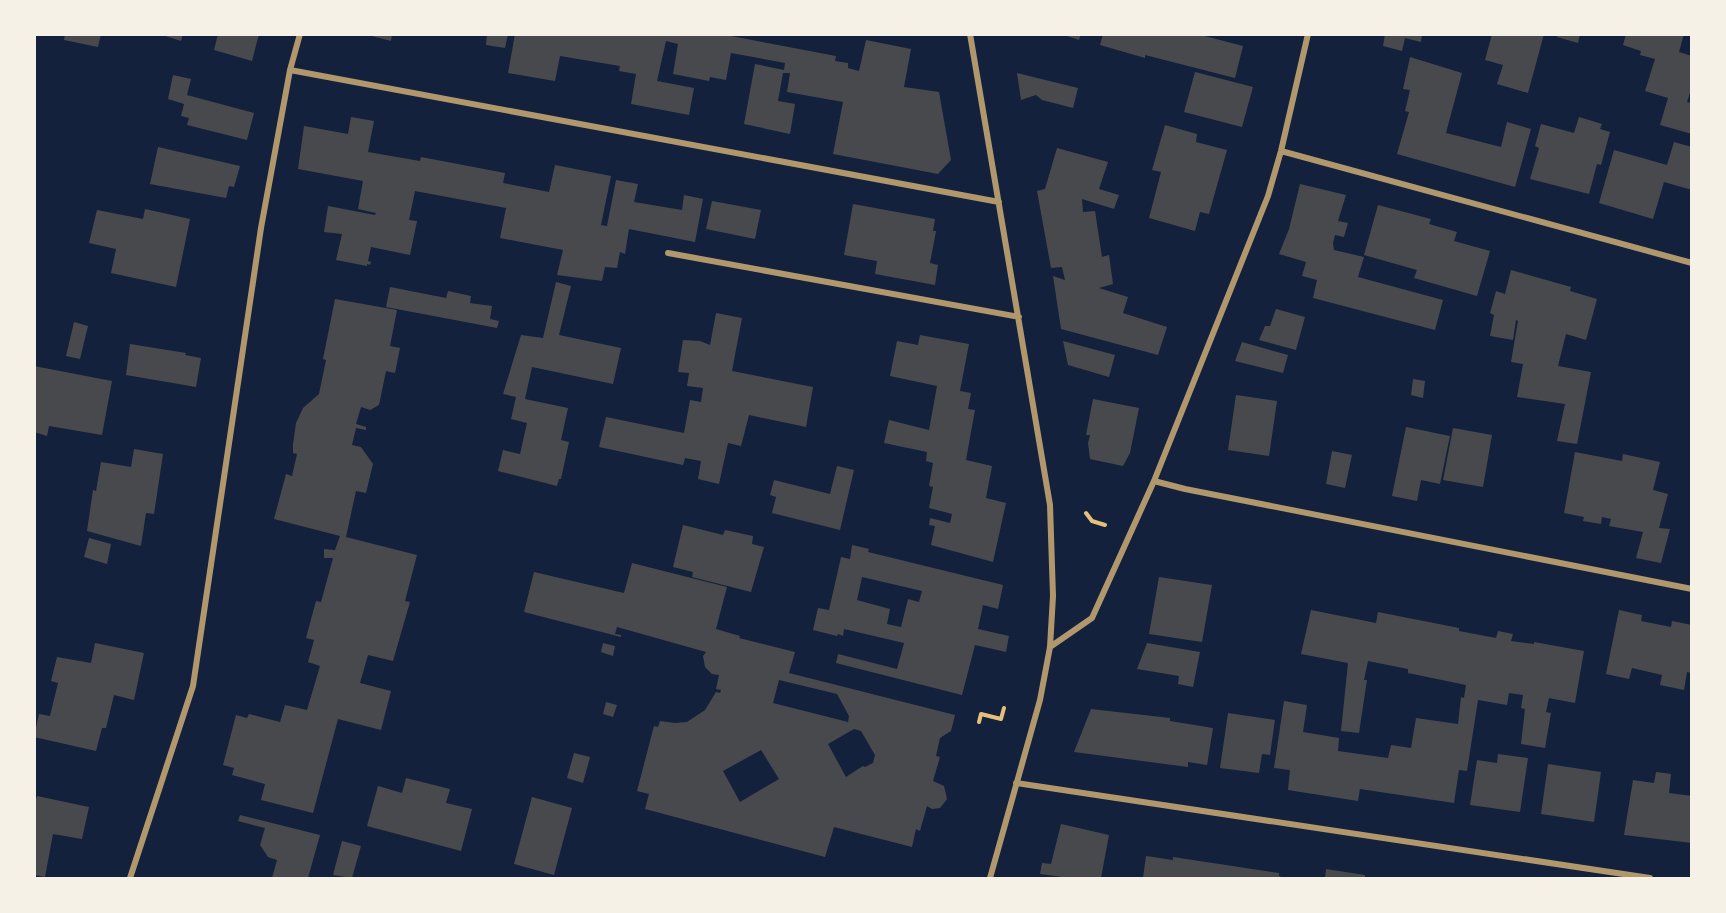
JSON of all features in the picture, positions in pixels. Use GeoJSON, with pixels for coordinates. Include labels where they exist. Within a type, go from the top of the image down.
{"type":"FeatureCollection","features":[{"type":"Feature","properties":{"kind":"street"},"geometry":{"type":"LineString","coordinates":[[130,879],[193,686],[261,228],[290,70],[300,34]]}},
{"type":"Feature","properties":{"kind":"street"},"geometry":{"type":"LineString","coordinates":[[970,34],[1050,505],[1053,596],[1050,647],[1040,700],[990,879]]}},
{"type":"Feature","properties":{"kind":"street"},"geometry":{"type":"LineString","coordinates":[[1050,647],[1092,618],[1154,481],[1259,221],[1281,151],[1308,34]]}},
{"type":"Feature","properties":{"kind":"street"},"geometry":{"type":"LineString","coordinates":[[290,70],[999,202]]}},
{"type":"Feature","properties":{"kind":"street"},"geometry":{"type":"LineString","coordinates":[[1281,151],[1692,263]]}},
{"type":"Feature","properties":{"kind":"street"},"geometry":{"type":"LineString","coordinates":[[668,253],[1019,317]]}},
{"type":"Feature","properties":{"kind":"street"},"geometry":{"type":"LineString","coordinates":[[1154,481],[1692,589]]}},
{"type":"Feature","properties":{"kind":"street"},"geometry":{"type":"LineString","coordinates":[[1016,783],[1650,879]]}},
{"type":"Feature","properties":{"kind":"path"},"geometry":{"type":"LineString","coordinates":[[1086,513],[1101,525],[1110,523]]}},
{"type":"Feature","properties":{"kind":"path"},"geometry":{"type":"LineString","coordinates":[[979,722],[981,714],[1001,719],[1004,708]]}},
{"type":"Feature","properties":{"kind":"building"},"geometry":{"type":"Polygon","coordinates":[[[65,34],[101,34],[98,47],[64,40],[65,34]]]}},
{"type":"Feature","properties":{"kind":"building"},"geometry":{"type":"Polygon","coordinates":[[[159,34],[183,34],[181,41],[159,34]]]}},
{"type":"Feature","properties":{"kind":"building"},"geometry":{"type":"Polygon","coordinates":[[[218,34],[259,34],[252,61],[214,50],[218,34]]]}},
{"type":"Feature","properties":{"kind":"building"},"geometry":{"type":"Polygon","coordinates":[[[364,34],[392,34],[391,41],[364,34]]]}},
{"type":"Feature","properties":{"kind":"building"},"geometry":{"type":"Polygon","coordinates":[[[487,34],[508,34],[505,48],[486,45],[487,34]]]}},
{"type":"Feature","properties":{"kind":"building"},"geometry":{"type":"Polygon","coordinates":[[[515,34],[720,34],[836,56],[835,61],[848,63],[848,68],[859,71],[866,40],[911,49],[904,87],[939,92],[951,160],[938,174],[833,154],[843,102],[787,92],[790,73],[783,73],[778,101],[795,104],[790,134],[744,124],[755,64],[784,70],[785,63],[731,53],[726,80],[710,77],[709,81],[673,74],[678,44],[666,41],[657,81],[694,88],[689,115],[631,104],[636,74],[619,71],[620,66],[560,56],[555,81],[508,73],[515,34]]]}},
{"type":"Feature","properties":{"kind":"building"},"geometry":{"type":"Polygon","coordinates":[[[1061,34],[1081,34],[1079,40],[1061,34]]]}},
{"type":"Feature","properties":{"kind":"building"},"geometry":{"type":"Polygon","coordinates":[[[1103,34],[1197,34],[1243,46],[1235,78],[1145,55],[1145,58],[1100,45],[1103,34]]]}},
{"type":"Feature","properties":{"kind":"building"},"geometry":{"type":"Polygon","coordinates":[[[1385,34],[1422,34],[1421,42],[1405,38],[1402,51],[1383,46],[1385,34]]]}},
{"type":"Feature","properties":{"kind":"building"},"geometry":{"type":"Polygon","coordinates":[[[1492,34],[1544,34],[1528,93],[1497,84],[1503,65],[1485,60],[1492,34]]]}},
{"type":"Feature","properties":{"kind":"building"},"geometry":{"type":"Polygon","coordinates":[[[1558,34],[1580,34],[1578,43],[1557,37],[1558,34]]]}},
{"type":"Feature","properties":{"kind":"building"},"geometry":{"type":"Polygon","coordinates":[[[1626,34],[1684,34],[1679,52],[1692,56],[1692,86],[1687,102],[1692,103],[1692,134],[1660,125],[1668,98],[1645,91],[1655,59],[1640,55],[1641,51],[1623,45],[1626,34]]]}},
{"type":"Feature","properties":{"kind":"building"},"geometry":{"type":"Polygon","coordinates":[[[1410,57],[1462,73],[1446,133],[1501,147],[1507,122],[1531,129],[1515,187],[1397,154],[1409,112],[1405,111],[1410,90],[1403,89],[1410,57]]]}},
{"type":"Feature","properties":{"kind":"building"},"geometry":{"type":"Polygon","coordinates":[[[1195,72],[1253,87],[1242,127],[1184,112],[1195,72]]]}},
{"type":"Feature","properties":{"kind":"building"},"geometry":{"type":"Polygon","coordinates":[[[1017,73],[1078,88],[1073,108],[1042,100],[1036,95],[1021,100],[1017,73]]]}},
{"type":"Feature","properties":{"kind":"building"},"geometry":{"type":"Polygon","coordinates":[[[173,75],[191,79],[187,95],[254,113],[247,140],[187,125],[189,118],[181,116],[184,104],[168,99],[173,75]]]}},
{"type":"Feature","properties":{"kind":"building"},"geometry":{"type":"Polygon","coordinates":[[[351,117],[374,121],[368,152],[420,161],[421,157],[505,173],[503,183],[549,192],[555,165],[611,176],[601,225],[607,226],[616,180],[638,184],[634,202],[682,210],[684,195],[703,199],[695,242],[629,229],[625,254],[620,252],[617,268],[605,267],[602,281],[557,275],[563,250],[500,238],[506,208],[415,191],[409,220],[417,221],[410,255],[371,247],[368,261],[371,262],[370,265],[336,260],[342,234],[324,232],[328,206],[375,215],[376,213],[358,209],[363,181],[298,169],[304,126],[348,134],[351,117]]]}},
{"type":"Feature","properties":{"kind":"building"},"geometry":{"type":"Polygon","coordinates":[[[1579,117],[1602,124],[1600,129],[1610,132],[1601,165],[1597,164],[1589,194],[1530,179],[1539,148],[1535,146],[1541,124],[1574,133],[1579,117]]]}},
{"type":"Feature","properties":{"kind":"building"},"geometry":{"type":"Polygon","coordinates":[[[1165,125],[1197,134],[1196,142],[1227,150],[1209,214],[1200,212],[1195,231],[1149,218],[1161,172],[1152,170],[1165,125]]]}},
{"type":"Feature","properties":{"kind":"building"},"geometry":{"type":"Polygon","coordinates":[[[1674,142],[1692,147],[1692,190],[1664,182],[1653,219],[1599,203],[1614,150],[1667,165],[1674,142]]]}},
{"type":"Feature","properties":{"kind":"building"},"geometry":{"type":"Polygon","coordinates":[[[158,147],[240,166],[234,187],[229,186],[226,198],[150,184],[158,147]]]}},
{"type":"Feature","properties":{"kind":"building"},"geometry":{"type":"Polygon","coordinates":[[[1057,148],[1108,162],[1099,189],[1119,195],[1114,209],[1082,199],[1083,212],[1095,211],[1102,257],[1109,255],[1113,284],[1099,288],[1128,297],[1123,313],[1167,327],[1158,355],[1061,329],[1053,276],[1065,280],[1062,267],[1051,268],[1037,191],[1045,189],[1057,148]]]}},
{"type":"Feature","properties":{"kind":"building"},"geometry":{"type":"Polygon","coordinates":[[[1300,184],[1346,195],[1338,221],[1348,223],[1344,237],[1335,235],[1334,250],[1364,257],[1358,277],[1443,300],[1435,330],[1313,298],[1317,280],[1302,276],[1306,262],[1279,254],[1289,229],[1300,184]]]}},
{"type":"Feature","properties":{"kind":"building"},"geometry":{"type":"Polygon","coordinates":[[[712,201],[761,210],[755,239],[706,229],[712,201]]]}},
{"type":"Feature","properties":{"kind":"building"},"geometry":{"type":"Polygon","coordinates":[[[853,204],[935,219],[933,231],[936,231],[930,263],[938,265],[935,285],[875,274],[877,261],[844,255],[853,204]]]}},
{"type":"Feature","properties":{"kind":"building"},"geometry":{"type":"Polygon","coordinates":[[[1378,205],[1431,219],[1429,224],[1457,232],[1454,241],[1490,251],[1477,296],[1414,278],[1417,270],[1364,255],[1378,205]]]}},
{"type":"Feature","properties":{"kind":"building"},"geometry":{"type":"Polygon","coordinates":[[[145,209],[190,219],[176,287],[111,273],[116,249],[89,243],[97,210],[143,219],[145,209]]]}},
{"type":"Feature","properties":{"kind":"building"},"geometry":{"type":"Polygon","coordinates":[[[1511,270],[1571,287],[1570,291],[1597,299],[1586,340],[1566,334],[1558,366],[1591,372],[1577,444],[1557,441],[1565,404],[1517,397],[1523,364],[1511,362],[1518,321],[1516,320],[1513,340],[1490,336],[1494,315],[1490,313],[1496,291],[1505,294],[1511,270]]]}},
{"type":"Feature","properties":{"kind":"building"},"geometry":{"type":"Polygon","coordinates":[[[556,282],[571,286],[559,335],[621,348],[613,384],[532,367],[525,399],[568,408],[561,440],[569,442],[561,479],[557,486],[498,471],[503,450],[520,454],[527,423],[511,419],[516,397],[503,394],[521,335],[543,338],[556,282]]]}},
{"type":"Feature","properties":{"kind":"building"},"geometry":{"type":"Polygon","coordinates":[[[390,287],[446,298],[448,291],[471,296],[470,303],[492,306],[490,319],[499,321],[497,328],[386,307],[390,287]]]}},
{"type":"Feature","properties":{"kind":"building"},"geometry":{"type":"Polygon","coordinates":[[[335,299],[397,310],[390,346],[400,348],[395,373],[386,371],[379,405],[370,410],[361,407],[356,424],[366,427],[366,430],[356,428],[352,445],[361,447],[373,464],[366,493],[356,491],[346,537],[417,555],[405,601],[410,602],[393,661],[368,655],[360,683],[391,691],[381,730],[338,719],[313,813],[261,800],[265,784],[232,775],[234,768],[223,765],[236,715],[247,718],[249,714],[280,722],[285,705],[307,710],[320,666],[308,662],[314,640],[306,638],[316,601],[321,602],[333,558],[324,558],[324,549],[335,550],[340,536],[274,519],[286,474],[292,476],[297,454],[293,453],[296,423],[303,408],[319,394],[326,360],[323,359],[335,299]]]}},
{"type":"Feature","properties":{"kind":"building"},"geometry":{"type":"Polygon","coordinates":[[[1276,309],[1305,317],[1296,350],[1259,340],[1265,326],[1270,326],[1276,309]]]}},
{"type":"Feature","properties":{"kind":"building"},"geometry":{"type":"Polygon","coordinates":[[[716,313],[742,318],[732,371],[813,387],[806,427],[749,415],[741,446],[728,443],[719,484],[698,479],[701,461],[685,458],[683,465],[599,447],[606,417],[684,433],[690,400],[701,402],[703,388],[687,386],[689,373],[678,372],[683,340],[700,341],[710,345],[716,313]]]}},
{"type":"Feature","properties":{"kind":"building"},"geometry":{"type":"Polygon","coordinates":[[[74,322],[88,326],[80,359],[66,356],[74,322]]]}},
{"type":"Feature","properties":{"kind":"building"},"geometry":{"type":"Polygon","coordinates":[[[920,335],[969,344],[960,391],[971,393],[968,409],[975,410],[966,460],[992,466],[986,498],[1006,503],[993,562],[931,545],[935,526],[929,525],[930,518],[950,523],[952,514],[929,508],[933,487],[929,486],[933,463],[926,461],[927,452],[884,443],[889,420],[929,430],[937,386],[890,376],[897,341],[918,345],[920,335]]]}},
{"type":"Feature","properties":{"kind":"building"},"geometry":{"type":"Polygon","coordinates":[[[1063,341],[1115,355],[1109,377],[1068,365],[1063,341]]]}},
{"type":"Feature","properties":{"kind":"building"},"geometry":{"type":"Polygon","coordinates":[[[1242,342],[1288,355],[1283,373],[1235,361],[1242,342]]]}},
{"type":"Feature","properties":{"kind":"building"},"geometry":{"type":"Polygon","coordinates":[[[130,344],[186,353],[185,355],[201,358],[196,387],[126,375],[130,344]]]}},
{"type":"Feature","properties":{"kind":"building"},"geometry":{"type":"Polygon","coordinates":[[[34,366],[112,381],[102,435],[49,426],[47,436],[34,432],[34,366]]]}},
{"type":"Feature","properties":{"kind":"building"},"geometry":{"type":"Polygon","coordinates":[[[1413,379],[1425,381],[1423,398],[1411,395],[1413,379]]]}},
{"type":"Feature","properties":{"kind":"building"},"geometry":{"type":"Polygon","coordinates":[[[1236,395],[1277,401],[1269,456],[1228,450],[1236,395]]]}},
{"type":"Feature","properties":{"kind":"building"},"geometry":{"type":"Polygon","coordinates":[[[1093,399],[1139,408],[1130,453],[1123,466],[1090,459],[1088,443],[1090,435],[1086,435],[1093,399]]]}},
{"type":"Feature","properties":{"kind":"building"},"geometry":{"type":"Polygon","coordinates":[[[1406,427],[1450,436],[1440,484],[1421,480],[1417,501],[1392,496],[1406,427]]]}},
{"type":"Feature","properties":{"kind":"building"},"geometry":{"type":"Polygon","coordinates":[[[1453,428],[1492,435],[1483,487],[1443,480],[1453,428]]]}},
{"type":"Feature","properties":{"kind":"building"},"geometry":{"type":"Polygon","coordinates":[[[134,449],[163,454],[154,514],[146,513],[141,546],[87,531],[93,490],[96,491],[101,462],[131,467],[134,449]]]}},
{"type":"Feature","properties":{"kind":"building"},"geometry":{"type":"Polygon","coordinates":[[[1332,451],[1352,455],[1345,488],[1326,484],[1332,451]]]}},
{"type":"Feature","properties":{"kind":"building"},"geometry":{"type":"Polygon","coordinates":[[[1575,452],[1622,461],[1623,454],[1660,462],[1653,490],[1668,494],[1659,528],[1670,529],[1661,563],[1636,558],[1643,532],[1609,526],[1611,519],[1602,517],[1601,524],[1583,521],[1584,517],[1564,513],[1575,452]]]}},
{"type":"Feature","properties":{"kind":"building"},"geometry":{"type":"Polygon","coordinates":[[[837,466],[854,470],[840,530],[772,513],[776,497],[770,495],[774,480],[830,494],[837,466]]]}},
{"type":"Feature","properties":{"kind":"building"},"geometry":{"type":"Polygon","coordinates":[[[683,525],[723,535],[725,530],[753,536],[752,544],[764,547],[751,592],[692,577],[693,572],[673,567],[683,525]]]}},
{"type":"Feature","properties":{"kind":"building"},"geometry":{"type":"Polygon","coordinates":[[[89,538],[111,544],[107,564],[84,557],[89,538]]]}},
{"type":"Feature","properties":{"kind":"building"},"geometry":{"type":"Polygon","coordinates":[[[852,545],[869,549],[868,552],[1003,585],[998,609],[983,605],[978,629],[1009,636],[1006,652],[975,645],[962,695],[836,663],[838,654],[897,669],[904,643],[844,629],[843,636],[813,630],[818,608],[829,610],[841,557],[850,559],[852,545]],[[862,577],[857,600],[890,609],[887,624],[901,627],[908,599],[919,602],[922,591],[862,577]]]}},
{"type":"Feature","properties":{"kind":"building"},"geometry":{"type":"Polygon","coordinates":[[[632,563],[727,587],[716,629],[740,636],[739,638],[795,652],[789,673],[955,715],[951,731],[940,738],[936,756],[940,757],[933,781],[944,786],[947,799],[940,808],[932,809],[927,806],[920,831],[916,829],[912,847],[834,827],[825,857],[645,809],[649,794],[637,791],[654,726],[658,727],[660,721],[687,722],[705,710],[716,692],[720,693],[721,690],[716,689],[719,675],[712,674],[705,667],[703,656],[706,652],[617,627],[615,634],[621,637],[524,612],[534,572],[624,593],[632,563]],[[779,680],[773,703],[848,722],[849,716],[837,694],[779,680]],[[854,729],[828,744],[846,777],[863,766],[873,763],[875,755],[861,731],[854,729]],[[761,750],[723,771],[740,802],[779,779],[761,750]]]}},
{"type":"Feature","properties":{"kind":"building"},"geometry":{"type":"Polygon","coordinates":[[[1159,577],[1212,585],[1202,642],[1149,634],[1159,577]]]}},
{"type":"Feature","properties":{"kind":"building"},"geometry":{"type":"Polygon","coordinates":[[[1311,610],[1376,623],[1378,612],[1459,628],[1459,631],[1496,638],[1498,631],[1513,634],[1511,641],[1534,644],[1534,642],[1584,651],[1575,703],[1549,698],[1546,712],[1551,713],[1545,748],[1521,744],[1525,709],[1521,708],[1523,695],[1509,693],[1507,705],[1478,700],[1467,771],[1459,770],[1454,803],[1360,789],[1358,801],[1288,790],[1290,770],[1274,768],[1284,701],[1307,705],[1303,732],[1339,738],[1338,751],[1388,758],[1391,745],[1411,748],[1416,718],[1458,724],[1461,697],[1464,698],[1466,685],[1408,673],[1408,669],[1368,661],[1359,733],[1341,731],[1348,663],[1301,654],[1311,610]]]}},
{"type":"Feature","properties":{"kind":"building"},"geometry":{"type":"Polygon","coordinates":[[[1619,610],[1642,615],[1641,621],[1671,627],[1672,621],[1692,625],[1692,673],[1687,672],[1684,690],[1660,685],[1662,675],[1632,668],[1629,679],[1606,674],[1619,610]]]}},
{"type":"Feature","properties":{"kind":"building"},"geometry":{"type":"Polygon","coordinates":[[[95,643],[144,653],[134,700],[114,695],[106,728],[102,728],[96,751],[34,737],[39,714],[50,716],[58,683],[51,681],[57,657],[91,663],[95,643]]]}},
{"type":"Feature","properties":{"kind":"building"},"geometry":{"type":"Polygon","coordinates":[[[603,643],[615,646],[613,656],[601,652],[603,643]]]}},
{"type":"Feature","properties":{"kind":"building"},"geometry":{"type":"Polygon","coordinates":[[[1147,643],[1200,652],[1193,687],[1178,684],[1179,676],[1137,669],[1147,643]]]}},
{"type":"Feature","properties":{"kind":"building"},"geometry":{"type":"Polygon","coordinates":[[[606,702],[617,705],[613,717],[603,714],[606,702]]]}},
{"type":"Feature","properties":{"kind":"building"},"geometry":{"type":"Polygon","coordinates":[[[1091,709],[1170,718],[1170,721],[1213,728],[1207,765],[1188,762],[1188,767],[1074,752],[1091,709]]]}},
{"type":"Feature","properties":{"kind":"building"},"geometry":{"type":"Polygon","coordinates":[[[1228,713],[1275,720],[1270,755],[1262,754],[1259,773],[1220,768],[1228,713]]]}},
{"type":"Feature","properties":{"kind":"building"},"geometry":{"type":"Polygon","coordinates":[[[574,753],[590,757],[583,783],[567,778],[574,753]]]}},
{"type":"Feature","properties":{"kind":"building"},"geometry":{"type":"Polygon","coordinates":[[[1498,754],[1528,758],[1520,812],[1470,805],[1477,760],[1497,763],[1498,754]]]}},
{"type":"Feature","properties":{"kind":"building"},"geometry":{"type":"Polygon","coordinates":[[[1548,764],[1601,772],[1594,822],[1541,814],[1548,764]]]}},
{"type":"Feature","properties":{"kind":"building"},"geometry":{"type":"Polygon","coordinates":[[[1656,772],[1671,774],[1669,793],[1692,796],[1692,843],[1624,835],[1633,780],[1654,783],[1656,772]]]}},
{"type":"Feature","properties":{"kind":"building"},"geometry":{"type":"Polygon","coordinates":[[[406,778],[450,789],[446,803],[472,809],[461,851],[367,826],[378,786],[402,793],[406,778]]]}},
{"type":"Feature","properties":{"kind":"building"},"geometry":{"type":"Polygon","coordinates":[[[37,796],[89,807],[82,839],[53,834],[45,877],[34,875],[34,806],[37,796]]]}},
{"type":"Feature","properties":{"kind":"building"},"geometry":{"type":"Polygon","coordinates":[[[532,797],[572,808],[554,875],[514,864],[532,797]]]}},
{"type":"Feature","properties":{"kind":"building"},"geometry":{"type":"Polygon","coordinates":[[[240,815],[320,835],[308,878],[272,878],[277,860],[268,857],[260,845],[265,828],[238,821],[240,815]]]}},
{"type":"Feature","properties":{"kind":"building"},"geometry":{"type":"Polygon","coordinates":[[[1061,824],[1109,835],[1101,878],[1069,878],[1040,874],[1042,863],[1051,864],[1061,824]]]}},
{"type":"Feature","properties":{"kind":"building"},"geometry":{"type":"Polygon","coordinates":[[[342,841],[361,846],[352,878],[333,875],[342,841]]]}},
{"type":"Feature","properties":{"kind":"building"},"geometry":{"type":"Polygon","coordinates":[[[1146,856],[1173,860],[1173,857],[1279,873],[1279,876],[1284,878],[1143,878],[1146,856]]]}},
{"type":"Feature","properties":{"kind":"building"},"geometry":{"type":"Polygon","coordinates":[[[1326,869],[1365,875],[1365,878],[1325,878],[1326,869]]]}}]}
